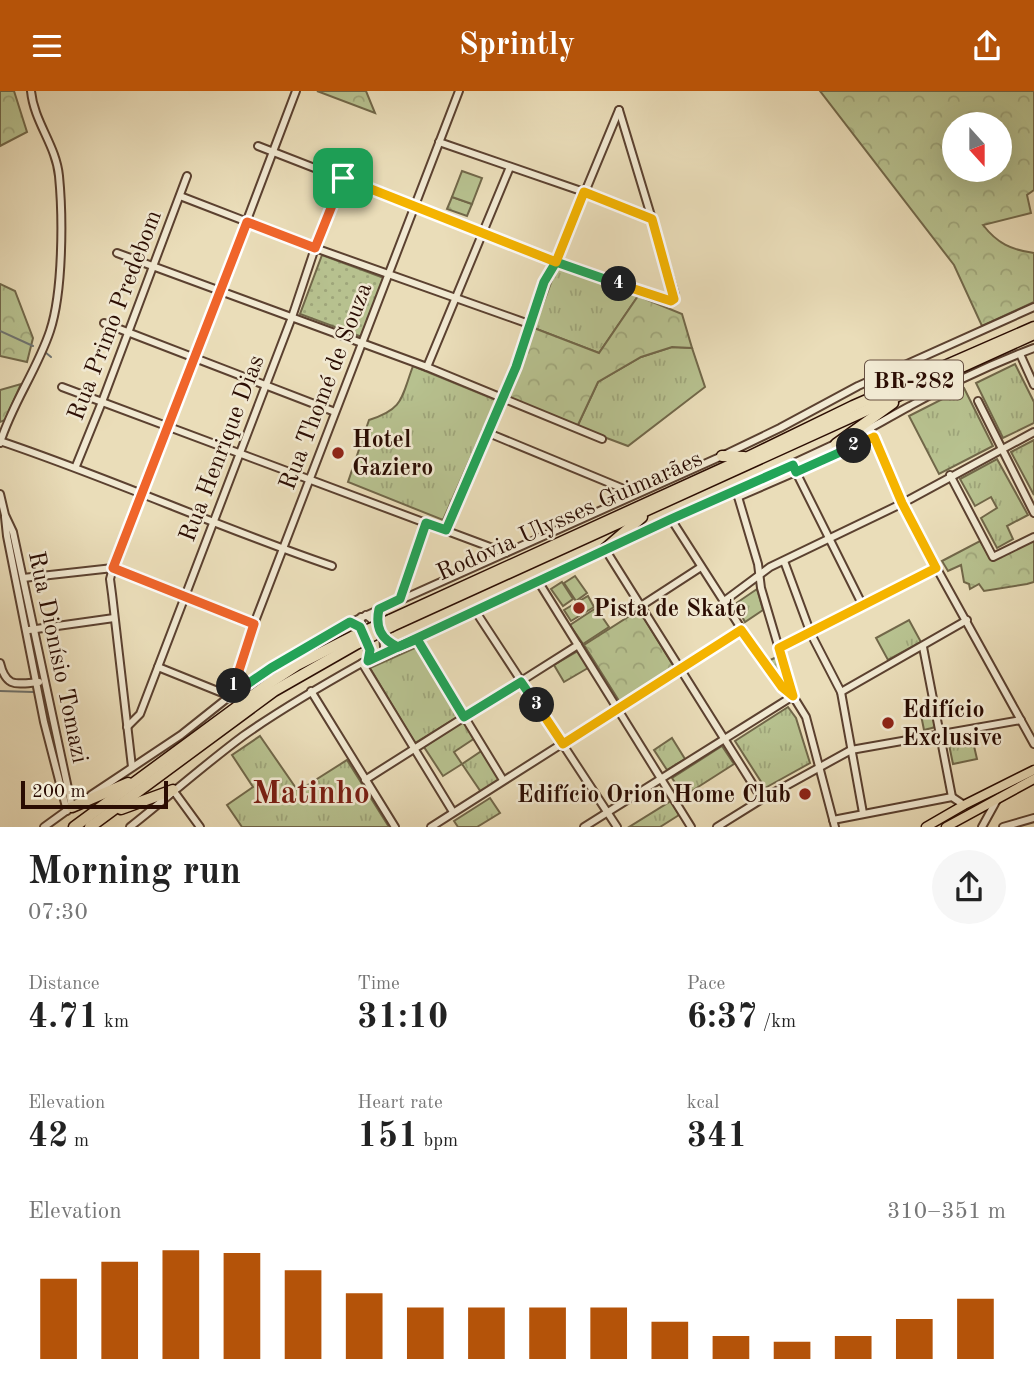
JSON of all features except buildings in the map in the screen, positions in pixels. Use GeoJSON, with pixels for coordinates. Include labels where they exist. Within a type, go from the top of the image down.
{"type":"FeatureCollection","features":[{"type":"Feature","properties":{"kind":"highway","name":"Rodovia Ulysses Guimarães"},"geometry":{"type":"LineString","coordinates":[[391,623],[853,406],[1034,327]]}},
{"type":"Feature","properties":{"kind":"highway","name":"Rodovia Ulysses Guimarães"},"geometry":{"type":"LineString","coordinates":[[74,827],[271,683],[357,635],[391,623],[651,510],[1034,334]]}},
{"type":"Feature","properties":{"kind":"highway"},"geometry":{"type":"LineString","coordinates":[[836,444],[912,389]]}},
{"type":"Feature","properties":{"kind":"highway"},"geometry":{"type":"LineString","coordinates":[[722,456],[748,457]]}},
{"type":"Feature","properties":{"kind":"highway"},"geometry":{"type":"LineString","coordinates":[[605,549],[651,510]]}},
{"type":"Feature","properties":{"kind":"highway","name":"Rodovia Ulysses Guimarães"},"geometry":{"type":"LineString","coordinates":[[90,827],[274,691],[357,635]]}},
{"type":"Feature","properties":{"kind":"highway"},"geometry":{"type":"LineString","coordinates":[[69,809],[151,772]]}},
{"type":"Feature","properties":{"kind":"highway"},"geometry":{"type":"LineString","coordinates":[[111,813],[173,790]]}},
{"type":"Feature","properties":{"kind":"main road"},"geometry":{"type":"LineString","coordinates":[[946,827],[1034,770]]}},
{"type":"Feature","properties":{"kind":"main road"},"geometry":{"type":"LineString","coordinates":[[926,827],[964,804],[1034,779]]}},
{"type":"Feature","properties":{"kind":"street"},"geometry":{"type":"LineString","coordinates":[[31,91],[39,122],[52,147],[59,174],[61,234],[57,288],[51,330],[0,442],[76,466],[212,522],[332,566]]}},
{"type":"Feature","properties":{"kind":"street"},"geometry":{"type":"LineString","coordinates":[[132,767],[110,579],[296,91]]}},
{"type":"Feature","properties":{"kind":"street","name":"Rua Thomé de Souza"},"geometry":{"type":"LineString","coordinates":[[230,696],[254,624],[459,91]]}},
{"type":"Feature","properties":{"kind":"street"},"geometry":{"type":"LineString","coordinates":[[258,146],[556,262],[671,301],[674,299],[619,110],[556,262],[544,282],[523,348],[446,530]]}},
{"type":"Feature","properties":{"kind":"street"},"geometry":{"type":"LineString","coordinates":[[439,142],[584,192],[652,219]]}},
{"type":"Feature","properties":{"kind":"street"},"geometry":{"type":"LineString","coordinates":[[427,367],[510,167]]}},
{"type":"Feature","properties":{"kind":"street","name":"Rua Primo Predebom"},"geometry":{"type":"LineString","coordinates":[[76,466],[187,176]]}},
{"type":"Feature","properties":{"kind":"street","name":"Rua Henrique Dias"},"geometry":{"type":"LineString","coordinates":[[127,727],[140,714],[343,178]]}},
{"type":"Feature","properties":{"kind":"street"},"geometry":{"type":"LineString","coordinates":[[180,196],[315,248],[529,324]]}},
{"type":"Feature","properties":{"kind":"street"},"geometry":{"type":"LineString","coordinates":[[117,253],[427,367],[602,439]]}},
{"type":"Feature","properties":{"kind":"street"},"geometry":{"type":"LineString","coordinates":[[44,827],[181,735],[271,668],[350,622],[722,456],[858,386],[1034,307]]}},
{"type":"Feature","properties":{"kind":"street"},"geometry":{"type":"LineString","coordinates":[[104,323],[335,412]]}},
{"type":"Feature","properties":{"kind":"street"},"geometry":{"type":"LineString","coordinates":[[130,827],[243,736],[311,691],[365,662],[671,519],[737,494],[872,434],[909,406],[1034,348]]}},
{"type":"Feature","properties":{"kind":"street"},"geometry":{"type":"LineString","coordinates":[[1020,353],[1034,385]]}},
{"type":"Feature","properties":{"kind":"street"},"geometry":{"type":"LineString","coordinates":[[62,387],[506,553]]}},
{"type":"Feature","properties":{"kind":"street"},"geometry":{"type":"LineString","coordinates":[[978,401],[1034,513]]}},
{"type":"Feature","properties":{"kind":"street"},"geometry":{"type":"LineString","coordinates":[[486,432],[636,494]]}},
{"type":"Feature","properties":{"kind":"street"},"geometry":{"type":"LineString","coordinates":[[723,602],[784,561],[902,503],[1034,432]]}},
{"type":"Feature","properties":{"kind":"street"},"geometry":{"type":"LineString","coordinates":[[794,469],[836,444],[872,434]]}},
{"type":"Feature","properties":{"kind":"street"},"geometry":{"type":"LineString","coordinates":[[872,434],[902,503],[1034,744]]}},
{"type":"Feature","properties":{"kind":"street"},"geometry":{"type":"LineString","coordinates":[[794,469],[863,606]]}},
{"type":"Feature","properties":{"kind":"street"},"geometry":{"type":"LineString","coordinates":[[950,475],[993,557],[1034,537]]}},
{"type":"Feature","properties":{"kind":"street","name":"Rua Dionísio Tomazi"},"geometry":{"type":"LineString","coordinates":[[0,494],[36,662],[58,745],[60,776]]}},
{"type":"Feature","properties":{"kind":"street"},"geometry":{"type":"LineString","coordinates":[[737,494],[761,575],[761,588],[793,696],[806,717],[834,823],[863,813],[952,797],[964,804]]}},
{"type":"Feature","properties":{"kind":"street","name":"Rua Dionísio Tomazi"},"geometry":{"type":"LineString","coordinates":[[3,516],[13,532],[23,578],[29,630]]}},
{"type":"Feature","properties":{"kind":"street"},"geometry":{"type":"LineString","coordinates":[[671,519],[741,630],[782,687],[793,696]]}},
{"type":"Feature","properties":{"kind":"street"},"geometry":{"type":"LineString","coordinates":[[400,599],[426,523]]}},
{"type":"Feature","properties":{"kind":"street"},"geometry":{"type":"LineString","coordinates":[[605,549],[762,799]]}},
{"type":"Feature","properties":{"kind":"street"},"geometry":{"type":"LineString","coordinates":[[784,561],[811,633],[841,692],[863,813]]}},
{"type":"Feature","properties":{"kind":"street"},"geometry":{"type":"LineString","coordinates":[[641,606],[701,567]]}},
{"type":"Feature","properties":{"kind":"street"},"geometry":{"type":"LineString","coordinates":[[23,578],[113,568],[254,624]]}},
{"type":"Feature","properties":{"kind":"street"},"geometry":{"type":"LineString","coordinates":[[779,648],[936,568]]}},
{"type":"Feature","properties":{"kind":"street"},"geometry":{"type":"LineString","coordinates":[[538,581],[691,827]]}},
{"type":"Feature","properties":{"kind":"street"},"geometry":{"type":"LineString","coordinates":[[376,623],[379,609]]}},
{"type":"Feature","properties":{"kind":"street"},"geometry":{"type":"LineString","coordinates":[[475,612],[617,827]]}},
{"type":"Feature","properties":{"kind":"street"},"geometry":{"type":"LineString","coordinates":[[364,616],[376,623],[384,641],[382,655]]}},
{"type":"Feature","properties":{"kind":"street"},"geometry":{"type":"LineString","coordinates":[[357,635],[364,616]]}},
{"type":"Feature","properties":{"kind":"street"},"geometry":{"type":"LineString","coordinates":[[29,630],[114,618]]}},
{"type":"Feature","properties":{"kind":"street"},"geometry":{"type":"LineString","coordinates":[[841,692],[967,620]]}},
{"type":"Feature","properties":{"kind":"street"},"geometry":{"type":"LineString","coordinates":[[350,622],[370,650],[382,655]]}},
{"type":"Feature","properties":{"kind":"street"},"geometry":{"type":"LineString","coordinates":[[431,827],[741,630]]}},
{"type":"Feature","properties":{"kind":"street"},"geometry":{"type":"LineString","coordinates":[[417,639],[503,780]]}},
{"type":"Feature","properties":{"kind":"street"},"geometry":{"type":"LineString","coordinates":[[384,641],[398,647]]}},
{"type":"Feature","properties":{"kind":"street"},"geometry":{"type":"LineString","coordinates":[[365,780],[578,645]]}},
{"type":"Feature","properties":{"kind":"street"},"geometry":{"type":"LineString","coordinates":[[923,646],[952,797]]}},
{"type":"Feature","properties":{"kind":"street"},"geometry":{"type":"LineString","coordinates":[[365,662],[370,650]]}},
{"type":"Feature","properties":{"kind":"street"},"geometry":{"type":"LineString","coordinates":[[365,662],[453,812]]}},
{"type":"Feature","properties":{"kind":"street"},"geometry":{"type":"LineString","coordinates":[[0,663],[4,678],[9,682],[41,682]]}},
{"type":"Feature","properties":{"kind":"street"},"geometry":{"type":"LineString","coordinates":[[158,667],[230,696]]}},
{"type":"Feature","properties":{"kind":"street","name":"Rua Dionísio Tomazi"},"geometry":{"type":"LineString","coordinates":[[41,682],[49,746],[69,809]]}},
{"type":"Feature","properties":{"kind":"street"},"geometry":{"type":"LineString","coordinates":[[311,691],[395,827]]}},
{"type":"Feature","properties":{"kind":"street"},"geometry":{"type":"LineString","coordinates":[[584,827],[793,696]]}},
{"type":"Feature","properties":{"kind":"street"},"geometry":{"type":"LineString","coordinates":[[717,827],[851,750],[1021,720]]}},
{"type":"Feature","properties":{"kind":"street"},"geometry":{"type":"LineString","coordinates":[[44,722],[52,721]]}},
{"type":"Feature","properties":{"kind":"street"},"geometry":{"type":"LineString","coordinates":[[49,746],[58,745]]}},
{"type":"Feature","properties":{"kind":"street"},"geometry":{"type":"LineString","coordinates":[[173,790],[200,827]]}},
{"type":"Feature","properties":{"kind":"street"},"geometry":{"type":"LineString","coordinates":[[982,827],[996,794]]}},
{"type":"Feature","properties":{"kind":"street"},"geometry":{"type":"LineString","coordinates":[[1003,827],[1034,818]]}},
{"type":"Feature","properties":{"kind":"street"},"geometry":{"type":"LineString","coordinates":[[442,820],[446,827]]}},
{"type":"Feature","properties":{"kind":"green space"},"geometry":{"type":"Polygon","coordinates":[[[0,91],[14,91],[27,132],[0,146],[0,91]]]}},
{"type":"Feature","properties":{"kind":"green space"},"geometry":{"type":"Polygon","coordinates":[[[317,91],[366,91],[375,113],[317,91]]]}},
{"type":"Feature","properties":{"kind":"green space"},"geometry":{"type":"Polygon","coordinates":[[[820,91],[1034,91],[1034,190],[1027,195],[1031,213],[983,225],[1005,245],[1034,253],[1034,302],[982,326],[954,265],[820,91]]]}},
{"type":"Feature","properties":{"kind":"green space"},"geometry":{"type":"Polygon","coordinates":[[[462,171],[482,178],[472,204],[452,197],[462,171]]]}},
{"type":"Feature","properties":{"kind":"green space"},"geometry":{"type":"Polygon","coordinates":[[[452,197],[472,204],[467,216],[447,209],[452,197]]]}},
{"type":"Feature","properties":{"kind":"green space"},"geometry":{"type":"Polygon","coordinates":[[[322,255],[384,278],[362,337],[300,314],[322,255]]]}},
{"type":"Feature","properties":{"kind":"green space"},"geometry":{"type":"Polygon","coordinates":[[[557,267],[638,296],[599,353],[534,328],[557,267]]]}},
{"type":"Feature","properties":{"kind":"green space"},"geometry":{"type":"Polygon","coordinates":[[[0,284],[15,291],[33,338],[27,362],[0,356],[0,284]]]}},
{"type":"Feature","properties":{"kind":"green space"},"geometry":{"type":"Polygon","coordinates":[[[638,296],[682,314],[692,348],[672,347],[641,357],[598,382],[577,427],[505,398],[534,328],[599,353],[638,296]]]}},
{"type":"Feature","properties":{"kind":"green space"},"geometry":{"type":"Polygon","coordinates":[[[672,347],[692,348],[705,387],[628,446],[577,427],[598,382],[641,357],[672,347]]]}},
{"type":"Feature","properties":{"kind":"green space"},"geometry":{"type":"Polygon","coordinates":[[[1015,364],[1034,402],[1034,423],[1003,438],[976,383],[1015,364]]]}},
{"type":"Feature","properties":{"kind":"green space"},"geometry":{"type":"Polygon","coordinates":[[[413,366],[496,400],[443,520],[348,482],[369,420],[389,411],[400,401],[413,366]]]}},
{"type":"Feature","properties":{"kind":"green space"},"geometry":{"type":"Polygon","coordinates":[[[21,384],[5,420],[0,422],[0,390],[21,384]]]}},
{"type":"Feature","properties":{"kind":"green space"},"geometry":{"type":"Polygon","coordinates":[[[964,388],[993,446],[939,474],[909,416],[964,388]]]}},
{"type":"Feature","properties":{"kind":"green space"},"geometry":{"type":"Polygon","coordinates":[[[1034,440],[1034,495],[1011,452],[1034,440]]]}},
{"type":"Feature","properties":{"kind":"green space"},"geometry":{"type":"Polygon","coordinates":[[[997,459],[1028,515],[1007,526],[1013,539],[997,548],[981,518],[997,508],[991,497],[975,506],[960,479],[997,459]]]}},
{"type":"Feature","properties":{"kind":"green space"},"geometry":{"type":"Polygon","coordinates":[[[1034,540],[1034,582],[1027,584],[984,591],[979,584],[970,589],[969,584],[964,582],[961,565],[948,571],[942,561],[980,541],[991,559],[1034,540]]]}},
{"type":"Feature","properties":{"kind":"green space"},"geometry":{"type":"Polygon","coordinates":[[[575,576],[587,593],[576,601],[564,583],[575,576]]]}},
{"type":"Feature","properties":{"kind":"green space"},"geometry":{"type":"Polygon","coordinates":[[[562,582],[573,599],[563,606],[551,589],[562,582]]]}},
{"type":"Feature","properties":{"kind":"green space"},"geometry":{"type":"Polygon","coordinates":[[[757,589],[763,610],[745,622],[735,604],[757,589]]]}},
{"type":"Feature","properties":{"kind":"green space","name":"Pista de Skate"},"geometry":{"type":"Polygon","coordinates":[[[588,596],[594,607],[571,621],[564,610],[588,596]]]}},
{"type":"Feature","properties":{"kind":"green space"},"geometry":{"type":"Polygon","coordinates":[[[596,608],[609,627],[583,644],[570,625],[596,608]]]}},
{"type":"Feature","properties":{"kind":"green space"},"geometry":{"type":"Polygon","coordinates":[[[639,610],[676,670],[621,704],[584,645],[639,610]]]}},
{"type":"Feature","properties":{"kind":"green space"},"geometry":{"type":"Polygon","coordinates":[[[909,620],[921,642],[888,660],[876,638],[909,620]]]}},
{"type":"Feature","properties":{"kind":"green space"},"geometry":{"type":"Polygon","coordinates":[[[417,647],[459,716],[415,743],[370,668],[417,647]]]}},
{"type":"Feature","properties":{"kind":"green space"},"geometry":{"type":"Polygon","coordinates":[[[578,651],[588,668],[564,682],[554,665],[578,651]]]}},
{"type":"Feature","properties":{"kind":"green space"},"geometry":{"type":"Polygon","coordinates":[[[779,656],[791,694],[766,662],[779,656]]]}},
{"type":"Feature","properties":{"kind":"green space"},"geometry":{"type":"Polygon","coordinates":[[[931,703],[936,727],[924,730],[919,705],[931,703]]]}},
{"type":"Feature","properties":{"kind":"green space"},"geometry":{"type":"Polygon","coordinates":[[[788,707],[796,718],[810,763],[765,788],[735,741],[788,707]]]}},
{"type":"Feature","properties":{"kind":"green space"},"geometry":{"type":"Polygon","coordinates":[[[464,721],[475,738],[454,752],[462,764],[443,776],[424,747],[464,721]]]}},
{"type":"Feature","properties":{"kind":"green space"},"geometry":{"type":"Polygon","coordinates":[[[971,733],[977,759],[953,764],[948,740],[971,733]]]}},
{"type":"Feature","properties":{"kind":"green space"},"geometry":{"type":"Polygon","coordinates":[[[260,736],[298,791],[347,760],[389,827],[242,827],[227,805],[253,787],[232,755],[260,736]]]}},
{"type":"Feature","properties":{"kind":"green space"},"geometry":{"type":"Polygon","coordinates":[[[672,738],[685,759],[667,770],[654,750],[672,738]]]}},
{"type":"Feature","properties":{"kind":"green space"},"geometry":{"type":"Polygon","coordinates":[[[722,746],[734,764],[684,796],[672,778],[722,746]]]}},
{"type":"Feature","properties":{"kind":"green space"},"geometry":{"type":"Polygon","coordinates":[[[483,750],[501,778],[481,792],[462,764],[483,750]]]}},
{"type":"Feature","properties":{"kind":"green space"},"geometry":{"type":"Polygon","coordinates":[[[490,798],[500,813],[477,827],[458,827],[454,821],[490,798]]]}},
{"type":"Feature","properties":{"kind":"green space"},"geometry":{"type":"Polygon","coordinates":[[[671,801],[679,815],[660,827],[629,827],[671,801]]]}},
{"type":"Feature","properties":{"kind":"waterway"},"geometry":{"type":"LineString","coordinates":[[0,331],[33,346]]}},
{"type":"Feature","properties":{"kind":"waterway"},"geometry":{"type":"LineString","coordinates":[[45,352],[51,357]]}},
{"type":"Feature","properties":{"kind":"waterway"},"geometry":{"type":"LineString","coordinates":[[0,691],[33,692]]}},
{"type":"Feature","properties":{"kind":"place","name":"Hotel Gaziero"},"geometry":{"type":"Point","coordinates":[338,453]}},
{"type":"Feature","properties":{"kind":"place","name":"Pista de Skate"},"geometry":{"type":"Point","coordinates":[579,608]}},
{"type":"Feature","properties":{"kind":"place","name":"Edifício Exclusive"},"geometry":{"type":"Point","coordinates":[888,723]}},
{"type":"Feature","properties":{"kind":"place","name":"Edifício Orion Home Club"},"geometry":{"type":"Point","coordinates":[805,794]}},
{"type":"Feature","properties":{"kind":"district","name":"Matinho"},"geometry":{"type":"Point","coordinates":[311,792]}},
{"type":"Feature","properties":{"kind":"route"},"geometry":{"type":"LineString","coordinates":[[343,178],[315,248],[247,222],[113,568],[254,624],[230,696],[271,668],[350,622],[360,627],[370,650],[368,661],[417,639],[475,612],[671,519],[793,465],[796,472],[874,437],[902,503],[936,568],[779,648],[793,696],[782,687],[741,630],[563,744],[521,682],[464,717],[417,639],[398,647],[384,641],[376,623],[379,609],[400,599],[426,523],[446,530],[516,367],[544,282],[556,262],[671,301],[675,295],[652,219],[584,192],[556,262],[343,178]]}}]}
